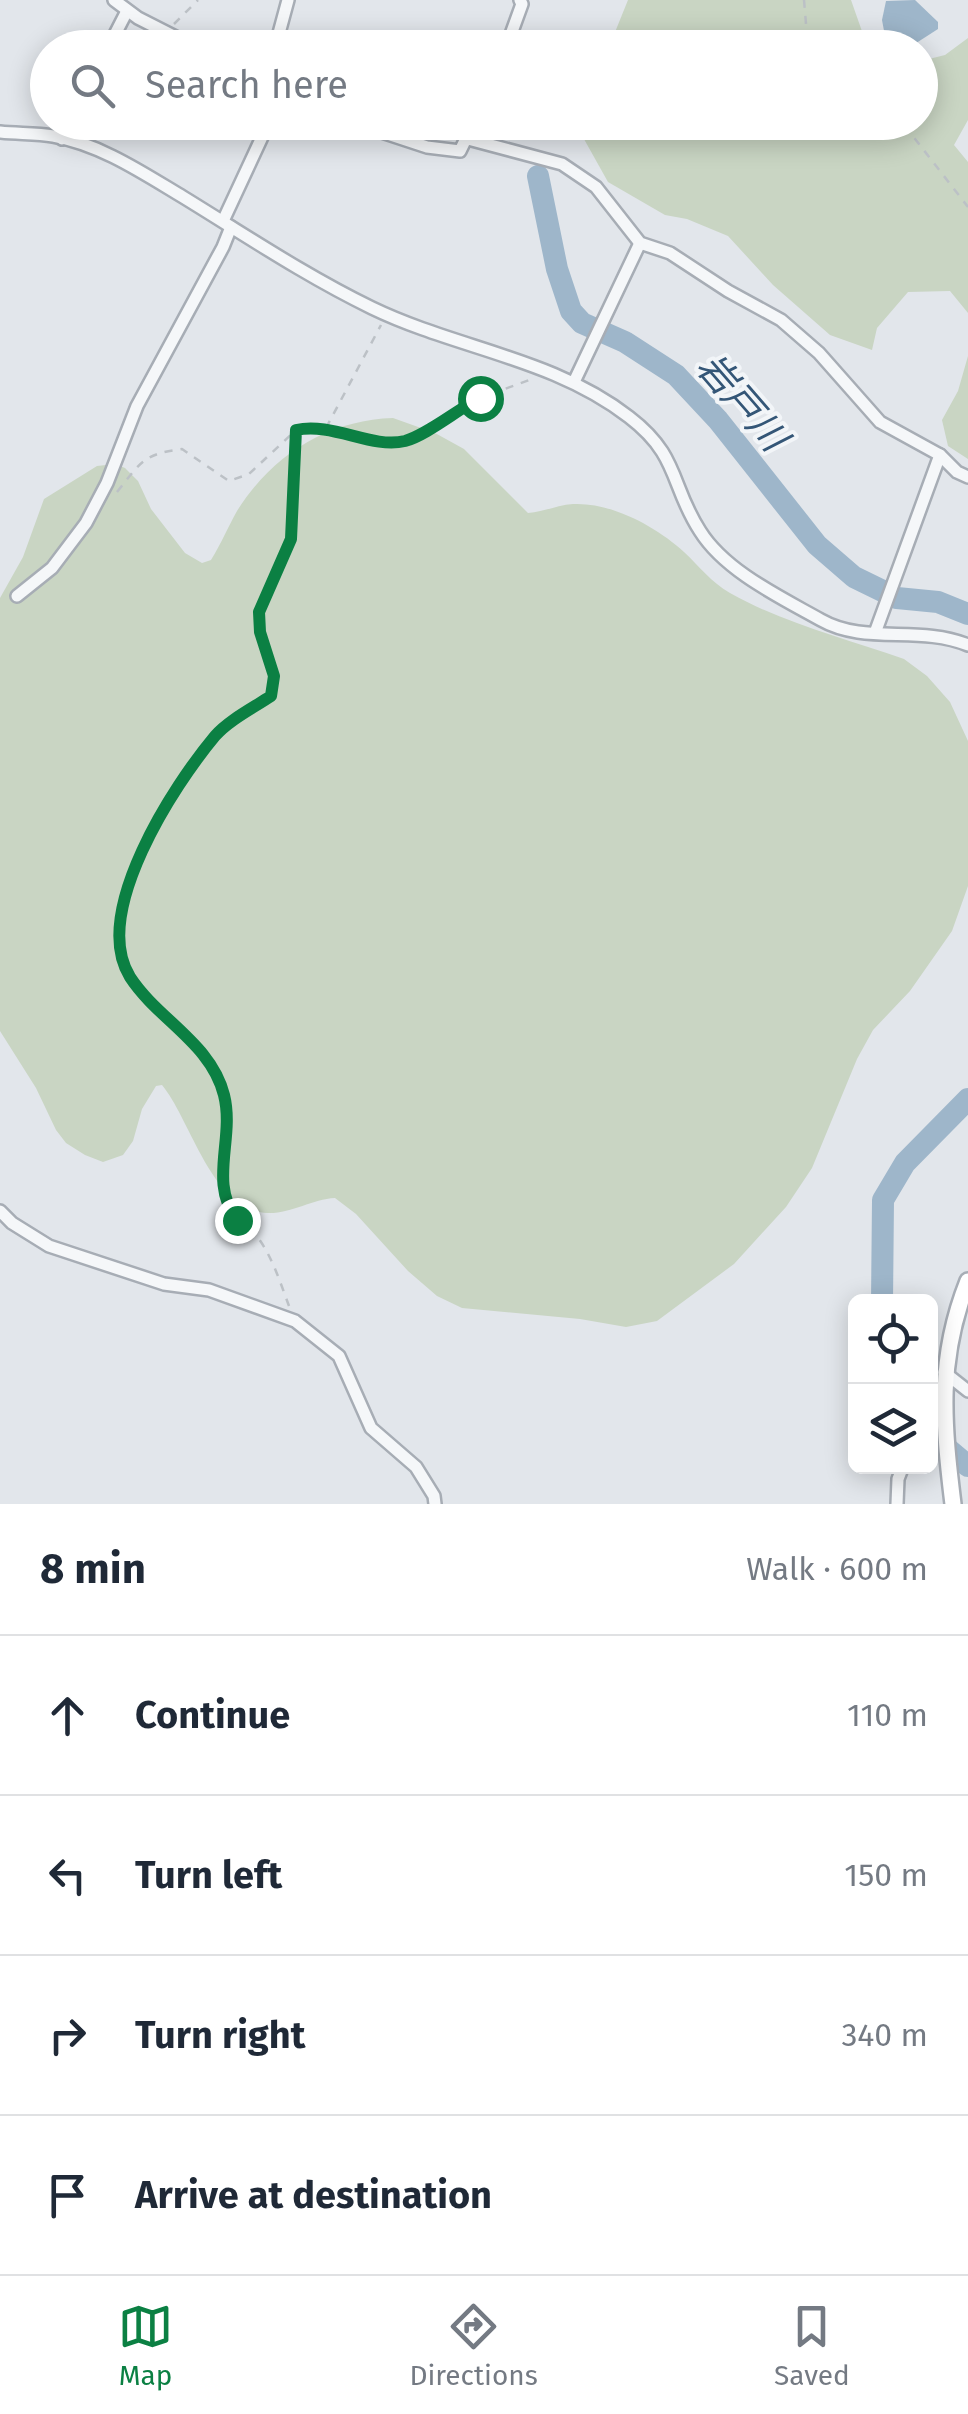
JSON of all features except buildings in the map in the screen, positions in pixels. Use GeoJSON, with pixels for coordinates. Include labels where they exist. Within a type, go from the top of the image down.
{"type":"FeatureCollection","features":[{"type":"Feature","properties":{"kind":"main road"},"geometry":{"type":"LineString","coordinates":[[953,1504],[944,1432],[944,1372],[956,1312],[968,1281]]}},
{"type":"Feature","properties":{"kind":"street"},"geometry":{"type":"LineString","coordinates":[[114,0],[165,30]]}},
{"type":"Feature","properties":{"kind":"street"},"geometry":{"type":"LineString","coordinates":[[280,30],[288,0]]}},
{"type":"Feature","properties":{"kind":"street"},"geometry":{"type":"LineString","coordinates":[[513,30],[520,0]]}},
{"type":"Feature","properties":{"kind":"street"},"geometry":{"type":"LineString","coordinates":[[117,30],[127,11]]}},
{"type":"Feature","properties":{"kind":"street"},"geometry":{"type":"LineString","coordinates":[[0,132],[30,135]]}},
{"type":"Feature","properties":{"kind":"street"},"geometry":{"type":"LineString","coordinates":[[65,140],[120,160],[305,272],[387,314],[552,372],[627,415],[655,438],[668,458],[697,528],[710,544],[730,563],[826,623],[850,632],[942,635],[968,645]]}},
{"type":"Feature","properties":{"kind":"street"},"geometry":{"type":"LineString","coordinates":[[16,596],[52,568],[86,523],[107,483],[137,406],[223,247],[227,224],[262,140]]}},
{"type":"Feature","properties":{"kind":"street"},"geometry":{"type":"LineString","coordinates":[[408,140],[460,151],[467,140]]}},
{"type":"Feature","properties":{"kind":"street"},"geometry":{"type":"LineString","coordinates":[[472,140],[562,164],[596,188],[640,244],[670,253],[728,292],[781,320],[819,354],[880,422],[968,476]]}},
{"type":"Feature","properties":{"kind":"street"},"geometry":{"type":"LineString","coordinates":[[574,382],[640,244]]}},
{"type":"Feature","properties":{"kind":"street"},"geometry":{"type":"LineString","coordinates":[[875,633],[940,456]]}},
{"type":"Feature","properties":{"kind":"street"},"geometry":{"type":"LineString","coordinates":[[0,1211],[12,1224],[49,1246],[164,1284],[209,1290],[295,1321],[339,1356],[371,1428],[416,1468],[435,1504]]}},
{"type":"Feature","properties":{"kind":"street"},"geometry":{"type":"LineString","coordinates":[[944,1372],[968,1391]]}},
{"type":"Feature","properties":{"kind":"street"},"geometry":{"type":"LineString","coordinates":[[938,1400],[943,1393]]}},
{"type":"Feature","properties":{"kind":"street"},"geometry":{"type":"LineString","coordinates":[[898,1504],[900,1474]]}},
{"type":"Feature","properties":{"kind":"path"},"geometry":{"type":"LineString","coordinates":[[168,30],[198,0]]}},
{"type":"Feature","properties":{"kind":"path"},"geometry":{"type":"LineString","coordinates":[[804,0],[806,30]]}},
{"type":"Feature","properties":{"kind":"path"},"geometry":{"type":"LineString","coordinates":[[916,140],[968,207]]}},
{"type":"Feature","properties":{"kind":"path"},"geometry":{"type":"LineString","coordinates":[[326,429],[387,314]]}},
{"type":"Feature","properties":{"kind":"path"},"geometry":{"type":"LineString","coordinates":[[115,494],[154,453],[182,450],[229,481],[249,474],[296,430],[310,427],[408,440],[480,398],[552,372]]}},
{"type":"Feature","properties":{"kind":"path"},"geometry":{"type":"LineString","coordinates":[[295,1321],[268,1256],[222,1196],[228,1140],[224,1094],[209,1060],[163,1016],[128,973],[119,913],[162,810],[218,732],[271,696],[274,676],[260,632],[259,612],[291,539],[296,430]]}},
{"type":"Feature","properties":{"kind":"green space"},"geometry":{"type":"Polygon","coordinates":[[[628,0],[851,0],[862,30],[616,30],[628,0]]]}},
{"type":"Feature","properties":{"kind":"green space"},"geometry":{"type":"Polygon","coordinates":[[[968,38],[968,120],[954,145],[968,162],[968,313],[950,291],[908,292],[877,328],[872,350],[830,335],[773,285],[728,236],[687,219],[665,215],[608,182],[585,140],[938,140],[938,57],[968,38]]]}},
{"type":"Feature","properties":{"kind":"green space"},"geometry":{"type":"Polygon","coordinates":[[[968,356],[968,459],[948,446],[942,420],[958,391],[968,356]]]}},
{"type":"Feature","properties":{"kind":"green space"},"geometry":{"type":"Polygon","coordinates":[[[393,418],[435,433],[464,449],[528,513],[573,504],[618,512],[661,534],[717,584],[750,604],[904,659],[927,676],[950,702],[968,741],[968,886],[952,931],[910,991],[873,1030],[812,1168],[786,1207],[734,1264],[657,1321],[626,1327],[462,1308],[437,1296],[408,1271],[356,1214],[335,1198],[276,1213],[248,1208],[217,1181],[162,1085],[156,1086],[142,1109],[133,1141],[123,1155],[103,1162],[85,1155],[66,1143],[56,1130],[36,1088],[0,1031],[0,598],[23,557],[44,499],[97,466],[115,464],[125,468],[138,481],[151,509],[185,553],[202,563],[211,560],[251,491],[285,457],[346,426],[393,418]]]}},
{"type":"Feature","properties":{"kind":"water"},"geometry":{"type":"Polygon","coordinates":[[[915,0],[938,22],[938,29],[884,30],[886,1],[915,0]]]}},
{"type":"Feature","properties":{"kind":"waterway","name":"岩戸川"},"geometry":{"type":"LineString","coordinates":[[538,176],[557,269],[571,311],[582,323],[625,342],[676,375],[718,420],[817,545],[854,577],[897,598],[938,602],[968,614]]}},
{"type":"Feature","properties":{"kind":"waterway","name":"岩戸川"},"geometry":{"type":"LineString","coordinates":[[882,1294],[883,1200],[905,1163],[968,1099]]}},
{"type":"Feature","properties":{"kind":"waterway","name":"岩戸川"},"geometry":{"type":"LineString","coordinates":[[938,1441],[968,1466]]}},
{"type":"Feature","properties":{"kind":"route"},"geometry":{"type":"LineString","coordinates":[[237,1220],[222,1196],[228,1140],[224,1094],[209,1060],[149,1001],[128,973],[119,913],[162,810],[218,732],[271,696],[274,676],[260,632],[259,612],[291,539],[296,430],[310,427],[398,442],[480,398]]}}]}
